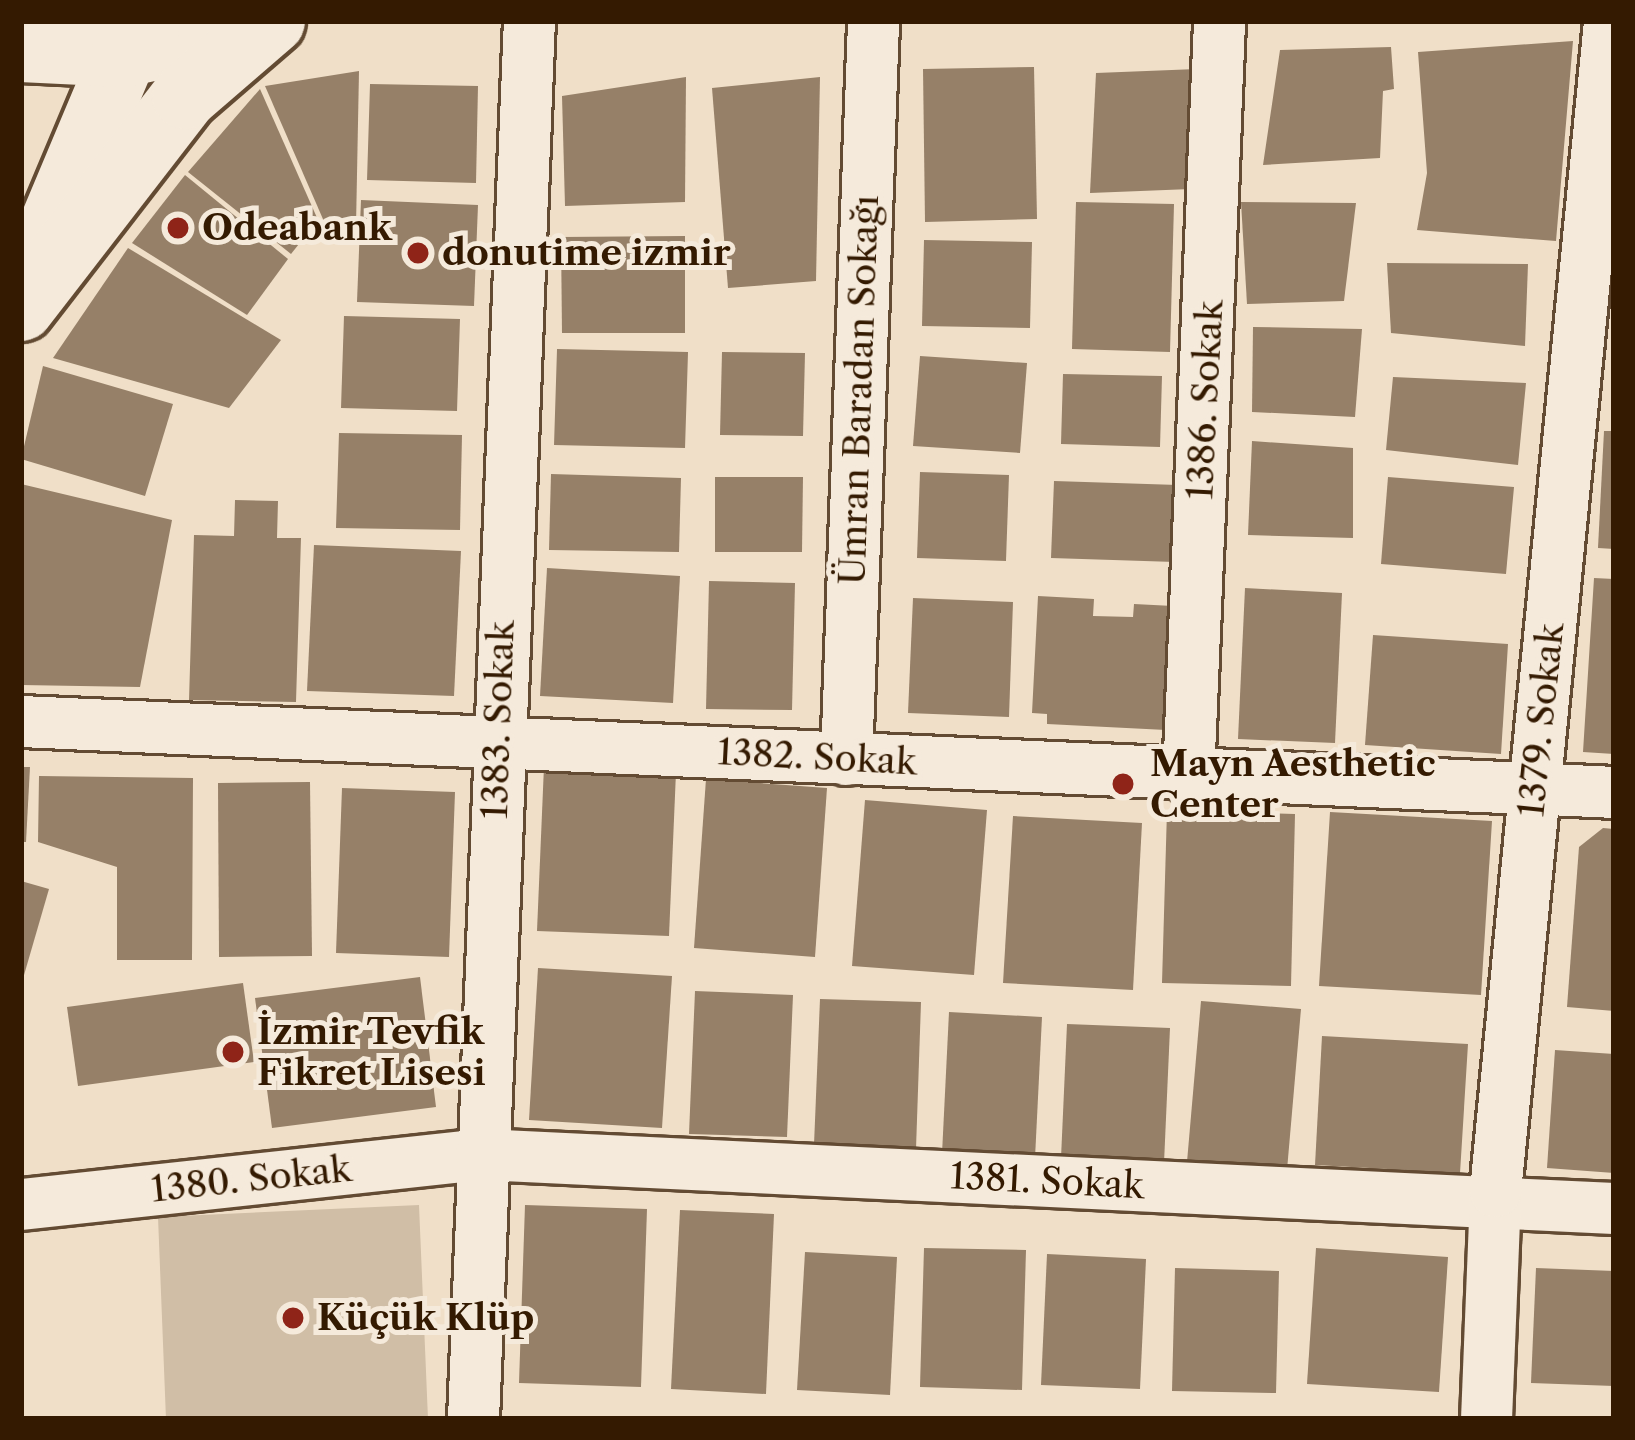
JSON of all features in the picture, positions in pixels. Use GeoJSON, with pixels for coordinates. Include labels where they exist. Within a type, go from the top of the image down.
{"type":"FeatureCollection","features":[{"type":"Feature","properties":{"kind":"main road"},"geometry":{"type":"LineString","coordinates":[[21,49],[127,37],[211,35],[232,21]]}},
{"type":"Feature","properties":{"kind":"main road"},"geometry":{"type":"LineString","coordinates":[[21,303],[184,96],[272,21]]}},
{"type":"Feature","properties":{"kind":"main road"},"geometry":{"type":"LineString","coordinates":[[21,303],[127,37]]}},
{"type":"Feature","properties":{"kind":"street","name":"1383. Sokak"},"geometry":{"type":"LineString","coordinates":[[473,1419],[529,21]]}},
{"type":"Feature","properties":{"kind":"street","name":"Ümran Baradan Sokağı"},"geometry":{"type":"LineString","coordinates":[[846,759],[873,21]]}},
{"type":"Feature","properties":{"kind":"street","name":"1386. Sokak"},"geometry":{"type":"LineString","coordinates":[[1188,778],[1219,21]]}},
{"type":"Feature","properties":{"kind":"street","name":"1379. Sokak"},"geometry":{"type":"LineString","coordinates":[[1486,1419],[1494,1207],[1609,21]]}},
{"type":"Feature","properties":{"kind":"street","name":"1382. Sokak"},"geometry":{"type":"LineString","coordinates":[[21,721],[497,737],[1188,778],[1614,792]]}},
{"type":"Feature","properties":{"kind":"street","name":"1380. Sokak"},"geometry":{"type":"LineString","coordinates":[[21,1204],[481,1154]]}},
{"type":"Feature","properties":{"kind":"street","name":"1381. Sokak"},"geometry":{"type":"LineString","coordinates":[[481,1154],[1494,1207],[1614,1208]]}},
{"type":"Feature","properties":{"kind":"shaded area","name":"Küçük Klüp"},"geometry":{"type":"Polygon","coordinates":[[[419,1205],[428,1419],[166,1419],[158,1217],[419,1205]]]}},
{"type":"Feature","properties":{"kind":"building"},"geometry":{"type":"Polygon","coordinates":[[[1573,41],[1556,241],[1417,230],[1427,173],[1418,52],[1573,41]]]}},
{"type":"Feature","properties":{"kind":"building"},"geometry":{"type":"Polygon","coordinates":[[[1391,47],[1394,89],[1383,91],[1380,158],[1263,165],[1280,50],[1391,47]]]}},
{"type":"Feature","properties":{"kind":"building"},"geometry":{"type":"Polygon","coordinates":[[[1034,67],[1037,219],[925,222],[923,69],[1034,67]]]}},
{"type":"Feature","properties":{"kind":"building"},"geometry":{"type":"Polygon","coordinates":[[[1197,69],[1191,189],[1090,193],[1096,73],[1197,69]]]}},
{"type":"Feature","properties":{"kind":"building"},"geometry":{"type":"Polygon","coordinates":[[[359,71],[356,226],[326,226],[265,86],[359,71]]]}},
{"type":"Feature","properties":{"kind":"building"},"geometry":{"type":"Polygon","coordinates":[[[686,77],[685,202],[565,206],[562,96],[686,77]]]}},
{"type":"Feature","properties":{"kind":"building"},"geometry":{"type":"Polygon","coordinates":[[[820,77],[816,281],[728,288],[712,88],[820,77]]]}},
{"type":"Feature","properties":{"kind":"building"},"geometry":{"type":"Polygon","coordinates":[[[370,84],[478,86],[476,183],[367,180],[370,84]]]}},
{"type":"Feature","properties":{"kind":"building"},"geometry":{"type":"Polygon","coordinates":[[[260,89],[318,220],[291,254],[188,172],[260,89]]]}},
{"type":"Feature","properties":{"kind":"building"},"geometry":{"type":"Polygon","coordinates":[[[185,175],[288,259],[247,315],[132,243],[185,175]]]}},
{"type":"Feature","properties":{"kind":"building","name":"donutime izmir"},"geometry":{"type":"Polygon","coordinates":[[[361,200],[478,205],[474,306],[357,302],[361,200]]]}},
{"type":"Feature","properties":{"kind":"building"},"geometry":{"type":"Polygon","coordinates":[[[1076,202],[1174,204],[1170,352],[1072,349],[1076,202]]]}},
{"type":"Feature","properties":{"kind":"building"},"geometry":{"type":"Polygon","coordinates":[[[1241,202],[1356,203],[1344,301],[1247,304],[1241,202]]]}},
{"type":"Feature","properties":{"kind":"building"},"geometry":{"type":"Polygon","coordinates":[[[685,236],[685,333],[562,333],[561,237],[685,236]]]}},
{"type":"Feature","properties":{"kind":"building"},"geometry":{"type":"Polygon","coordinates":[[[924,240],[1032,242],[1030,328],[922,326],[924,240]]]}},
{"type":"Feature","properties":{"kind":"building"},"geometry":{"type":"Polygon","coordinates":[[[128,248],[281,340],[229,408],[53,358],[128,248]]]}},
{"type":"Feature","properties":{"kind":"building"},"geometry":{"type":"Polygon","coordinates":[[[1387,263],[1528,264],[1525,346],[1391,333],[1387,263]]]}},
{"type":"Feature","properties":{"kind":"building"},"geometry":{"type":"Polygon","coordinates":[[[344,316],[460,319],[457,411],[341,408],[344,316]]]}},
{"type":"Feature","properties":{"kind":"building"},"geometry":{"type":"Polygon","coordinates":[[[1253,327],[1362,329],[1355,417],[1252,412],[1253,327]]]}},
{"type":"Feature","properties":{"kind":"building"},"geometry":{"type":"Polygon","coordinates":[[[557,349],[688,352],[685,448],[554,445],[557,349]]]}},
{"type":"Feature","properties":{"kind":"building"},"geometry":{"type":"Polygon","coordinates":[[[722,352],[805,353],[803,436],[720,435],[722,352]]]}},
{"type":"Feature","properties":{"kind":"building"},"geometry":{"type":"Polygon","coordinates":[[[920,356],[1027,363],[1020,453],[913,446],[920,356]]]}},
{"type":"Feature","properties":{"kind":"building"},"geometry":{"type":"Polygon","coordinates":[[[43,366],[173,404],[145,496],[21,459],[43,366]]]}},
{"type":"Feature","properties":{"kind":"building"},"geometry":{"type":"Polygon","coordinates":[[[1063,374],[1162,376],[1160,447],[1061,444],[1063,374]]]}},
{"type":"Feature","properties":{"kind":"building"},"geometry":{"type":"Polygon","coordinates":[[[1393,377],[1526,383],[1518,465],[1386,450],[1393,377]]]}},
{"type":"Feature","properties":{"kind":"building"},"geometry":{"type":"Polygon","coordinates":[[[1604,431],[1614,431],[1614,549],[1598,548],[1604,431]]]}},
{"type":"Feature","properties":{"kind":"building"},"geometry":{"type":"Polygon","coordinates":[[[339,433],[462,435],[460,530],[336,528],[339,433]]]}},
{"type":"Feature","properties":{"kind":"building"},"geometry":{"type":"Polygon","coordinates":[[[1252,441],[1353,448],[1353,538],[1248,535],[1252,441]]]}},
{"type":"Feature","properties":{"kind":"building"},"geometry":{"type":"Polygon","coordinates":[[[920,472],[1009,475],[1006,561],[917,558],[920,472]]]}},
{"type":"Feature","properties":{"kind":"building"},"geometry":{"type":"Polygon","coordinates":[[[551,474],[681,478],[679,552],[549,550],[551,474]]]}},
{"type":"Feature","properties":{"kind":"building"},"geometry":{"type":"Polygon","coordinates":[[[715,477],[803,477],[802,552],[715,552],[715,477]]]}},
{"type":"Feature","properties":{"kind":"building"},"geometry":{"type":"Polygon","coordinates":[[[1388,477],[1514,487],[1506,574],[1381,564],[1388,477]]]}},
{"type":"Feature","properties":{"kind":"building"},"geometry":{"type":"Polygon","coordinates":[[[1054,481],[1178,485],[1175,562],[1051,558],[1054,481]]]}},
{"type":"Feature","properties":{"kind":"building"},"geometry":{"type":"Polygon","coordinates":[[[21,484],[172,520],[140,687],[21,685],[21,484]]]}},
{"type":"Feature","properties":{"kind":"building"},"geometry":{"type":"Polygon","coordinates":[[[235,500],[278,501],[277,538],[301,538],[296,702],[189,700],[194,535],[234,536],[235,500]]]}},
{"type":"Feature","properties":{"kind":"building"},"geometry":{"type":"Polygon","coordinates":[[[314,545],[461,551],[454,696],[307,691],[314,545]]]}},
{"type":"Feature","properties":{"kind":"building"},"geometry":{"type":"Polygon","coordinates":[[[547,568],[680,576],[673,703],[540,696],[547,568]]]}},
{"type":"Feature","properties":{"kind":"building"},"geometry":{"type":"Polygon","coordinates":[[[1594,578],[1614,579],[1614,754],[1583,752],[1594,578]]]}},
{"type":"Feature","properties":{"kind":"building"},"geometry":{"type":"Polygon","coordinates":[[[709,581],[795,583],[792,710],[706,709],[709,581]]]}},
{"type":"Feature","properties":{"kind":"building"},"geometry":{"type":"Polygon","coordinates":[[[1245,588],[1342,593],[1335,743],[1238,739],[1245,588]]]}},
{"type":"Feature","properties":{"kind":"building"},"geometry":{"type":"Polygon","coordinates":[[[1038,596],[1094,599],[1093,616],[1133,617],[1134,604],[1173,606],[1166,730],[1047,724],[1047,714],[1032,713],[1038,596]]]}},
{"type":"Feature","properties":{"kind":"building"},"geometry":{"type":"Polygon","coordinates":[[[913,598],[1013,602],[1009,717],[908,713],[913,598]]]}},
{"type":"Feature","properties":{"kind":"building"},"geometry":{"type":"Polygon","coordinates":[[[1373,635],[1508,644],[1501,754],[1365,745],[1373,635]]]}},
{"type":"Feature","properties":{"kind":"building"},"geometry":{"type":"Polygon","coordinates":[[[544,766],[676,772],[669,936],[537,931],[544,766]]]}},
{"type":"Feature","properties":{"kind":"building"},"geometry":{"type":"Polygon","coordinates":[[[21,767],[30,767],[26,842],[21,842],[21,767]]]}},
{"type":"Feature","properties":{"kind":"building"},"geometry":{"type":"Polygon","coordinates":[[[39,776],[193,778],[192,960],[117,960],[117,867],[38,842],[39,776]]]}},
{"type":"Feature","properties":{"kind":"building"},"geometry":{"type":"Polygon","coordinates":[[[706,779],[827,788],[815,957],[694,948],[706,779]]]}},
{"type":"Feature","properties":{"kind":"building"},"geometry":{"type":"Polygon","coordinates":[[[310,782],[312,956],[219,957],[218,783],[310,782]]]}},
{"type":"Feature","properties":{"kind":"building"},"geometry":{"type":"Polygon","coordinates":[[[342,788],[455,792],[449,957],[336,953],[342,788]]]}},
{"type":"Feature","properties":{"kind":"building"},"geometry":{"type":"Polygon","coordinates":[[[865,800],[987,810],[974,975],[852,966],[865,800]]]}},
{"type":"Feature","properties":{"kind":"building"},"geometry":{"type":"Polygon","coordinates":[[[1167,810],[1295,814],[1291,986],[1162,983],[1167,810]]]}},
{"type":"Feature","properties":{"kind":"building"},"geometry":{"type":"Polygon","coordinates":[[[1330,812],[1492,821],[1481,995],[1319,986],[1330,812]]]}},
{"type":"Feature","properties":{"kind":"building"},"geometry":{"type":"Polygon","coordinates":[[[1013,816],[1142,823],[1133,990],[1003,983],[1013,816]]]}},
{"type":"Feature","properties":{"kind":"building"},"geometry":{"type":"Polygon","coordinates":[[[1603,828],[1614,829],[1614,1011],[1567,1007],[1579,847],[1603,828]]]}},
{"type":"Feature","properties":{"kind":"building"},"geometry":{"type":"Polygon","coordinates":[[[21,881],[49,889],[22,982],[21,982],[21,881]]]}},
{"type":"Feature","properties":{"kind":"building"},"geometry":{"type":"Polygon","coordinates":[[[538,968],[672,976],[662,1128],[529,1120],[538,968]]]}},
{"type":"Feature","properties":{"kind":"building"},"geometry":{"type":"Polygon","coordinates":[[[420,977],[436,1107],[272,1128],[255,998],[420,977]]]}},
{"type":"Feature","properties":{"kind":"building"},"geometry":{"type":"Polygon","coordinates":[[[243,983],[254,1062],[78,1086],[67,1007],[243,983]]]}},
{"type":"Feature","properties":{"kind":"building"},"geometry":{"type":"Polygon","coordinates":[[[695,991],[793,995],[787,1137],[689,1134],[695,991]]]}},
{"type":"Feature","properties":{"kind":"building"},"geometry":{"type":"Polygon","coordinates":[[[820,999],[921,1002],[916,1149],[814,1145],[820,999]]]}},
{"type":"Feature","properties":{"kind":"building"},"geometry":{"type":"Polygon","coordinates":[[[1201,1001],[1301,1009],[1287,1170],[1187,1162],[1201,1001]]]}},
{"type":"Feature","properties":{"kind":"building"},"geometry":{"type":"Polygon","coordinates":[[[949,1012],[1042,1017],[1035,1158],[942,1154],[949,1012]]]}},
{"type":"Feature","properties":{"kind":"building"},"geometry":{"type":"Polygon","coordinates":[[[1067,1024],[1170,1028],[1164,1163],[1061,1158],[1067,1024]]]}},
{"type":"Feature","properties":{"kind":"building"},"geometry":{"type":"Polygon","coordinates":[[[1322,1036],[1468,1044],[1460,1173],[1315,1165],[1322,1036]]]}},
{"type":"Feature","properties":{"kind":"building"},"geometry":{"type":"Polygon","coordinates":[[[1555,1050],[1614,1054],[1614,1173],[1547,1168],[1555,1050]]]}},
{"type":"Feature","properties":{"kind":"building"},"geometry":{"type":"Polygon","coordinates":[[[525,1205],[647,1209],[641,1387],[519,1383],[525,1205]]]}},
{"type":"Feature","properties":{"kind":"building"},"geometry":{"type":"Polygon","coordinates":[[[680,1210],[774,1214],[766,1394],[671,1389],[680,1210]]]}},
{"type":"Feature","properties":{"kind":"building"},"geometry":{"type":"Polygon","coordinates":[[[924,1248],[1026,1250],[1022,1390],[920,1387],[924,1248]]]}},
{"type":"Feature","properties":{"kind":"building"},"geometry":{"type":"Polygon","coordinates":[[[1316,1248],[1448,1257],[1439,1392],[1307,1384],[1316,1248]]]}},
{"type":"Feature","properties":{"kind":"building"},"geometry":{"type":"Polygon","coordinates":[[[805,1252],[897,1257],[890,1395],[797,1390],[805,1252]]]}},
{"type":"Feature","properties":{"kind":"building"},"geometry":{"type":"Polygon","coordinates":[[[1047,1254],[1146,1259],[1140,1389],[1041,1385],[1047,1254]]]}},
{"type":"Feature","properties":{"kind":"building"},"geometry":{"type":"Polygon","coordinates":[[[1175,1268],[1279,1271],[1276,1393],[1172,1391],[1175,1268]]]}},
{"type":"Feature","properties":{"kind":"building"},"geometry":{"type":"Polygon","coordinates":[[[1536,1268],[1614,1271],[1614,1386],[1531,1383],[1536,1268]]]}},
{"type":"Feature","properties":{"kind":"place","name":"Odeabank"},"geometry":{"type":"Point","coordinates":[178,228]}},
{"type":"Feature","properties":{"kind":"place","name":"donutime izmir"},"geometry":{"type":"Point","coordinates":[418,253]}},
{"type":"Feature","properties":{"kind":"place","name":"Mayn Aesthetic Center"},"geometry":{"type":"Point","coordinates":[1123,784]}},
{"type":"Feature","properties":{"kind":"place","name":"İzmir Tevfik Fikret Lisesi"},"geometry":{"type":"Point","coordinates":[233,1052]}},
{"type":"Feature","properties":{"kind":"place","name":"Küçük Klüp"},"geometry":{"type":"Point","coordinates":[293,1318]}}]}
